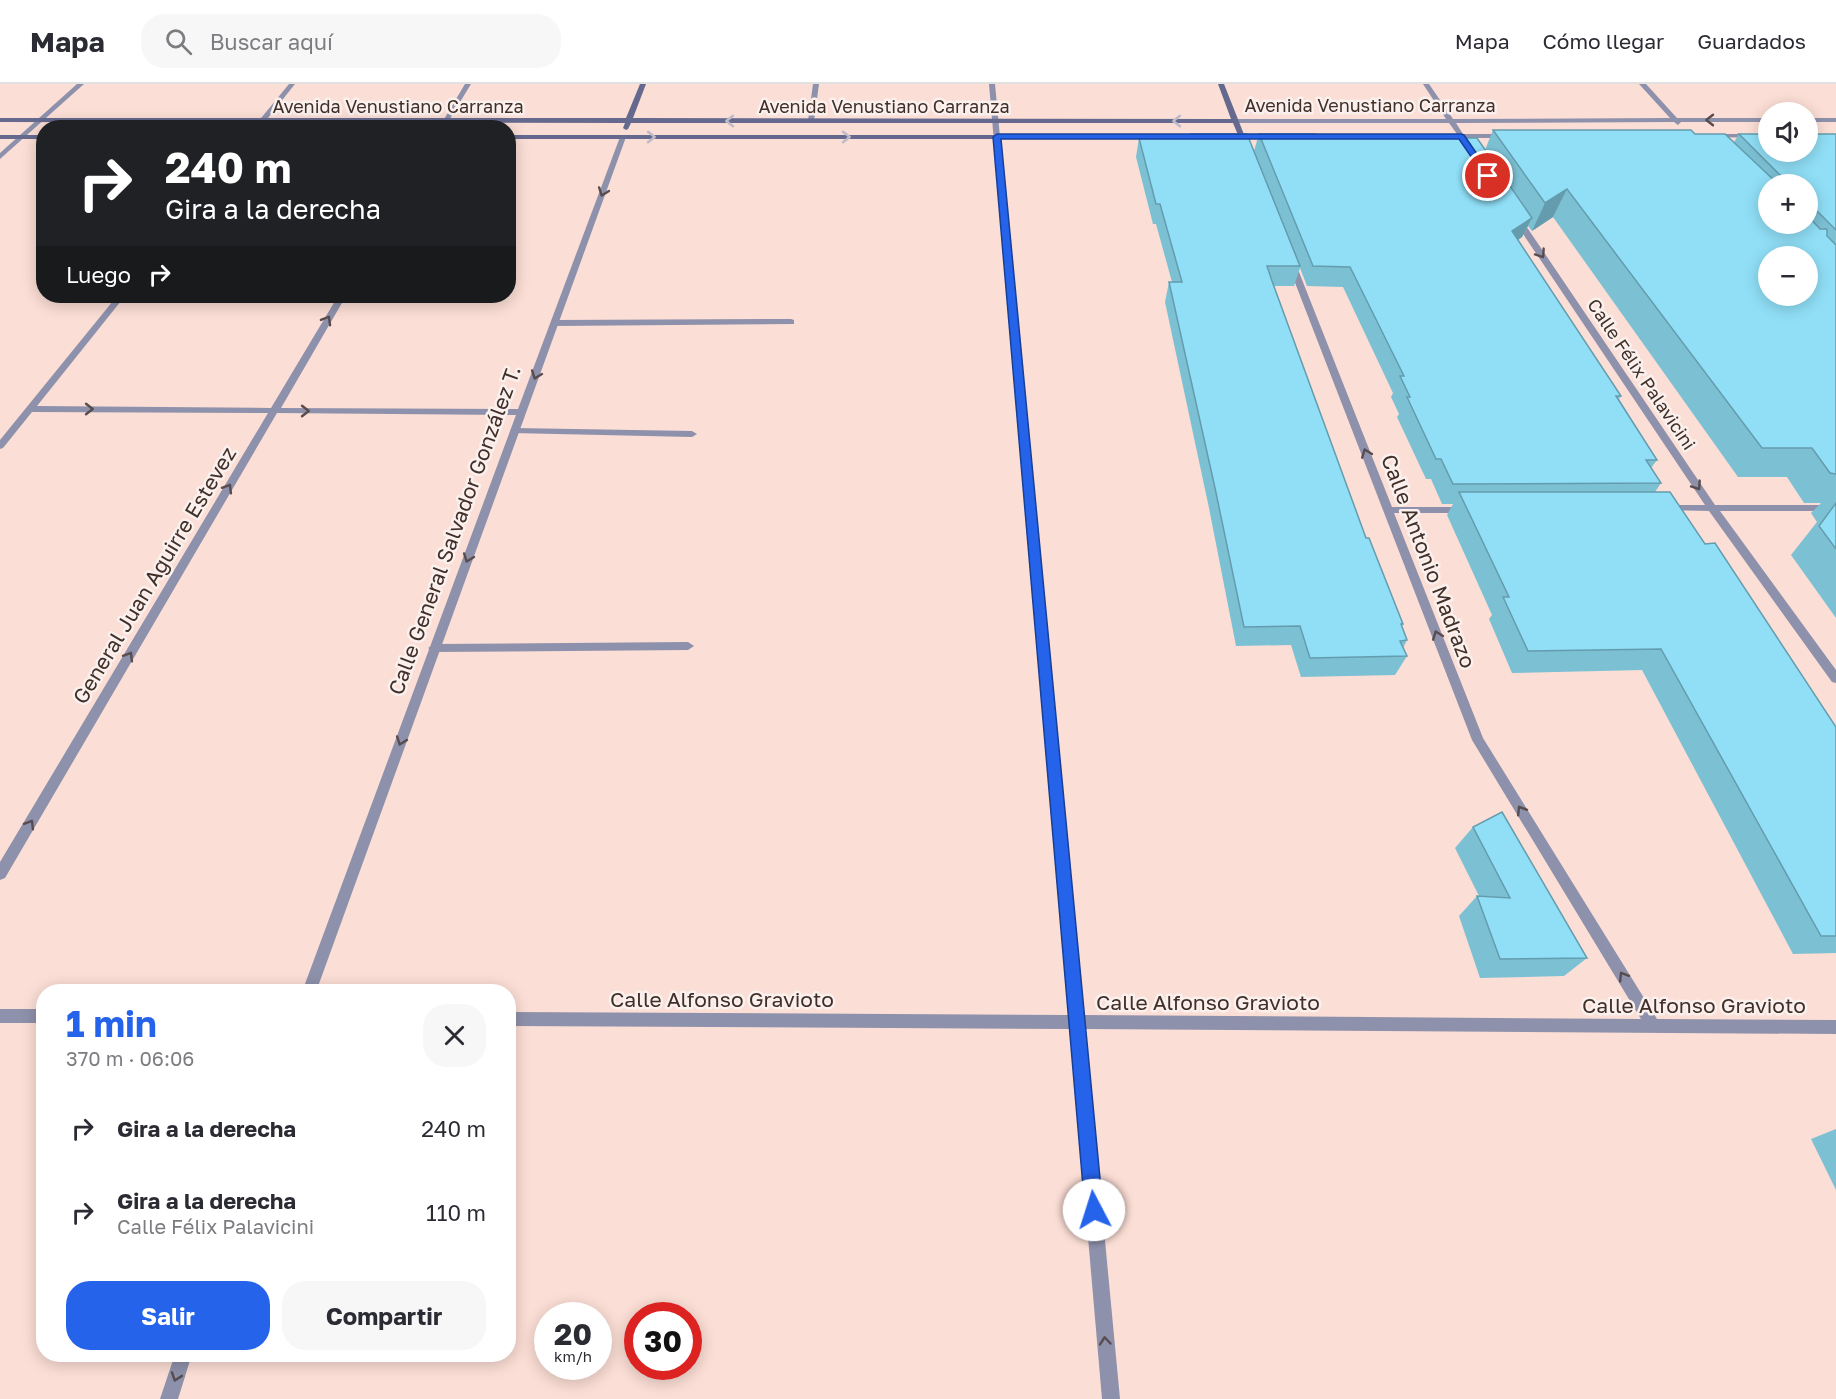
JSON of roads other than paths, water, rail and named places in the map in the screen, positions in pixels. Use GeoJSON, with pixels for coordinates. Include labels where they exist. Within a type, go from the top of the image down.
{"type":"FeatureCollection","features":[{"type":"Feature","properties":{"kind":"street"},"geometry":{"type":"LineString","coordinates":[[40,120],[81,84]]}},
{"type":"Feature","properties":{"kind":"street"},"geometry":{"type":"LineString","coordinates":[[262,120],[292,84]]}},
{"type":"Feature","properties":{"kind":"street"},"geometry":{"type":"LineString","coordinates":[[447,120],[468,84]]}},
{"type":"Feature","properties":{"kind":"street","name":"Calle General Salvador González T."},"geometry":{"type":"LineString","coordinates":[[312,984],[643,84]]}},
{"type":"Feature","properties":{"kind":"street"},"geometry":{"type":"LineString","coordinates":[[811,121],[816,84]]}},
{"type":"Feature","properties":{"kind":"street"},"geometry":{"type":"LineString","coordinates":[[992,84],[1111,1399]]}},
{"type":"Feature","properties":{"kind":"street"},"geometry":{"type":"LineString","coordinates":[[1221,84],[1250,159]]}},
{"type":"Feature","properties":{"kind":"street"},"geometry":{"type":"LineString","coordinates":[[1426,84],[1468,146]]}},
{"type":"Feature","properties":{"kind":"street"},"geometry":{"type":"LineString","coordinates":[[1642,84],[1683,128]]}},
{"type":"Feature","properties":{"kind":"street","name":"Avenida Venustiano Carranza"},"geometry":{"type":"LineString","coordinates":[[0,120],[40,120]]}},
{"type":"Feature","properties":{"kind":"street","name":"Avenida Venustiano Carranza"},"geometry":{"type":"LineString","coordinates":[[516,121],[1758,120]]}},
{"type":"Feature","properties":{"kind":"street"},"geometry":{"type":"LineString","coordinates":[[1818,120],[1836,120]]}},
{"type":"Feature","properties":{"kind":"street"},"geometry":{"type":"LineString","coordinates":[[0,157],[36,124]]}},
{"type":"Feature","properties":{"kind":"street","name":"Avenida Venustiano Carranza"},"geometry":{"type":"LineString","coordinates":[[516,137],[1276,136]]}},
{"type":"Feature","properties":{"kind":"street","name":"Avenida Venustiano Carranza"},"geometry":{"type":"LineString","coordinates":[[1288,136],[1519,136]]}},
{"type":"Feature","properties":{"kind":"street"},"geometry":{"type":"LineString","coordinates":[[1701,136],[1758,136]]}},
{"type":"Feature","properties":{"kind":"street"},"geometry":{"type":"LineString","coordinates":[[0,137],[36,137]]}},
{"type":"Feature","properties":{"kind":"street","name":"Calle Félix Palavicini"},"geometry":{"type":"LineString","coordinates":[[1514,215],[1712,508],[1836,679]]}},
{"type":"Feature","properties":{"kind":"street","name":"Calle Antonio Madrazo"},"geometry":{"type":"LineString","coordinates":[[1285,246],[1478,740],[1653,1026]]}},
{"type":"Feature","properties":{"kind":"street"},"geometry":{"type":"LineString","coordinates":[[0,446],[115,303]]}},
{"type":"Feature","properties":{"kind":"street","name":"General Juan Aguirre Estevez"},"geometry":{"type":"LineString","coordinates":[[0,874],[338,303]]}},
{"type":"Feature","properties":{"kind":"street"},"geometry":{"type":"LineString","coordinates":[[555,323],[791,322]]}},
{"type":"Feature","properties":{"kind":"street"},"geometry":{"type":"LineString","coordinates":[[30,409],[522,412]]}},
{"type":"Feature","properties":{"kind":"street"},"geometry":{"type":"LineString","coordinates":[[515,431],[692,434]]}},
{"type":"Feature","properties":{"kind":"street"},"geometry":{"type":"LineString","coordinates":[[1652,508],[1836,508]]}},
{"type":"Feature","properties":{"kind":"street"},"geometry":{"type":"LineString","coordinates":[[1389,510],[1472,510]]}},
{"type":"Feature","properties":{"kind":"street"},"geometry":{"type":"LineString","coordinates":[[434,648],[688,646]]}},
{"type":"Feature","properties":{"kind":"street"},"geometry":{"type":"LineString","coordinates":[[0,1016],[36,1016]]}},
{"type":"Feature","properties":{"kind":"street","name":"Calle Alfonso Gravioto"},"geometry":{"type":"LineString","coordinates":[[516,1019],[1836,1027]]}},
{"type":"Feature","properties":{"kind":"street"},"geometry":{"type":"LineString","coordinates":[[169,1399],[181,1362]]}}]}
